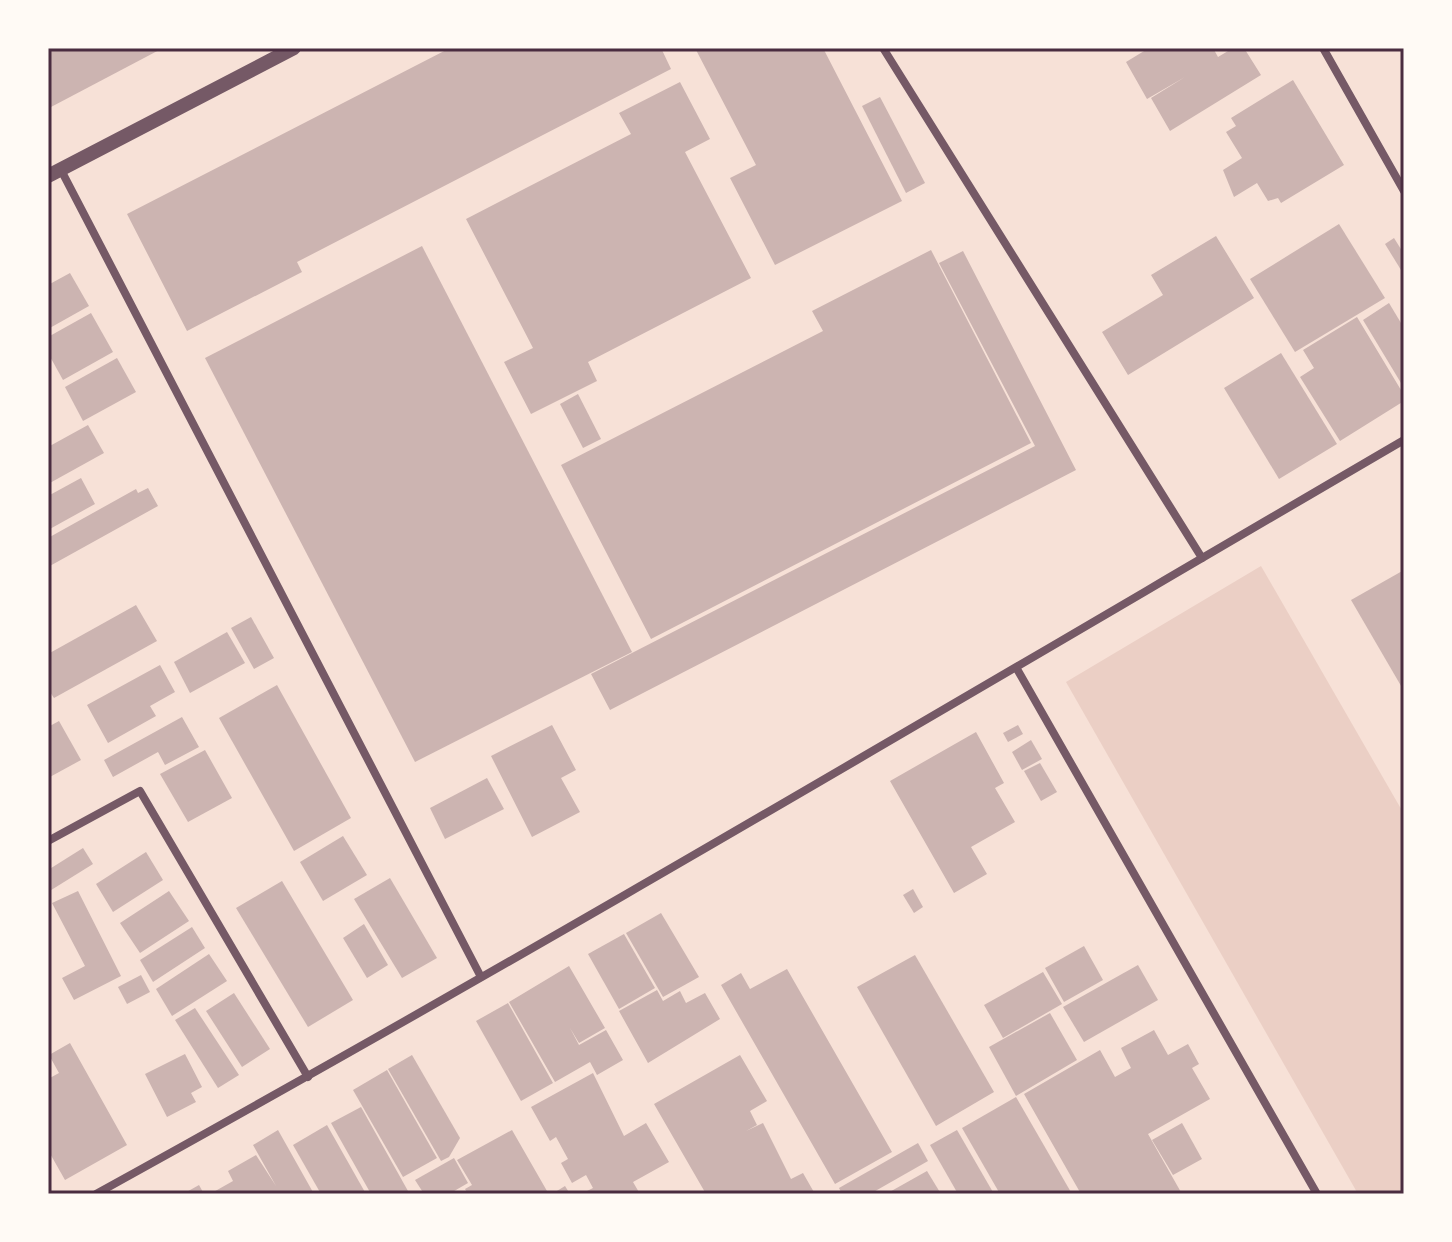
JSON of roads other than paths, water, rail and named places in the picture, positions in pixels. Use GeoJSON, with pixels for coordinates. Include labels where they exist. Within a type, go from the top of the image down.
{"type":"FeatureCollection","features":[{"type":"Feature","properties":{"kind":"street"},"geometry":{"type":"LineString","coordinates":[[294,48],[54,173],[481,977]]}},
{"type":"Feature","properties":{"kind":"street"},"geometry":{"type":"LineString","coordinates":[[883,48],[1202,558]]}},
{"type":"Feature","properties":{"kind":"street"},"geometry":{"type":"LineString","coordinates":[[1323,48],[1404,191]]}},
{"type":"Feature","properties":{"kind":"street"},"geometry":{"type":"LineString","coordinates":[[96,1194],[308,1077],[1017,669],[1404,440]]}},
{"type":"Feature","properties":{"kind":"street"},"geometry":{"type":"LineString","coordinates":[[1017,669],[1317,1194]]}},
{"type":"Feature","properties":{"kind":"street"},"geometry":{"type":"LineString","coordinates":[[48,841],[140,791],[308,1077]]}}]}
